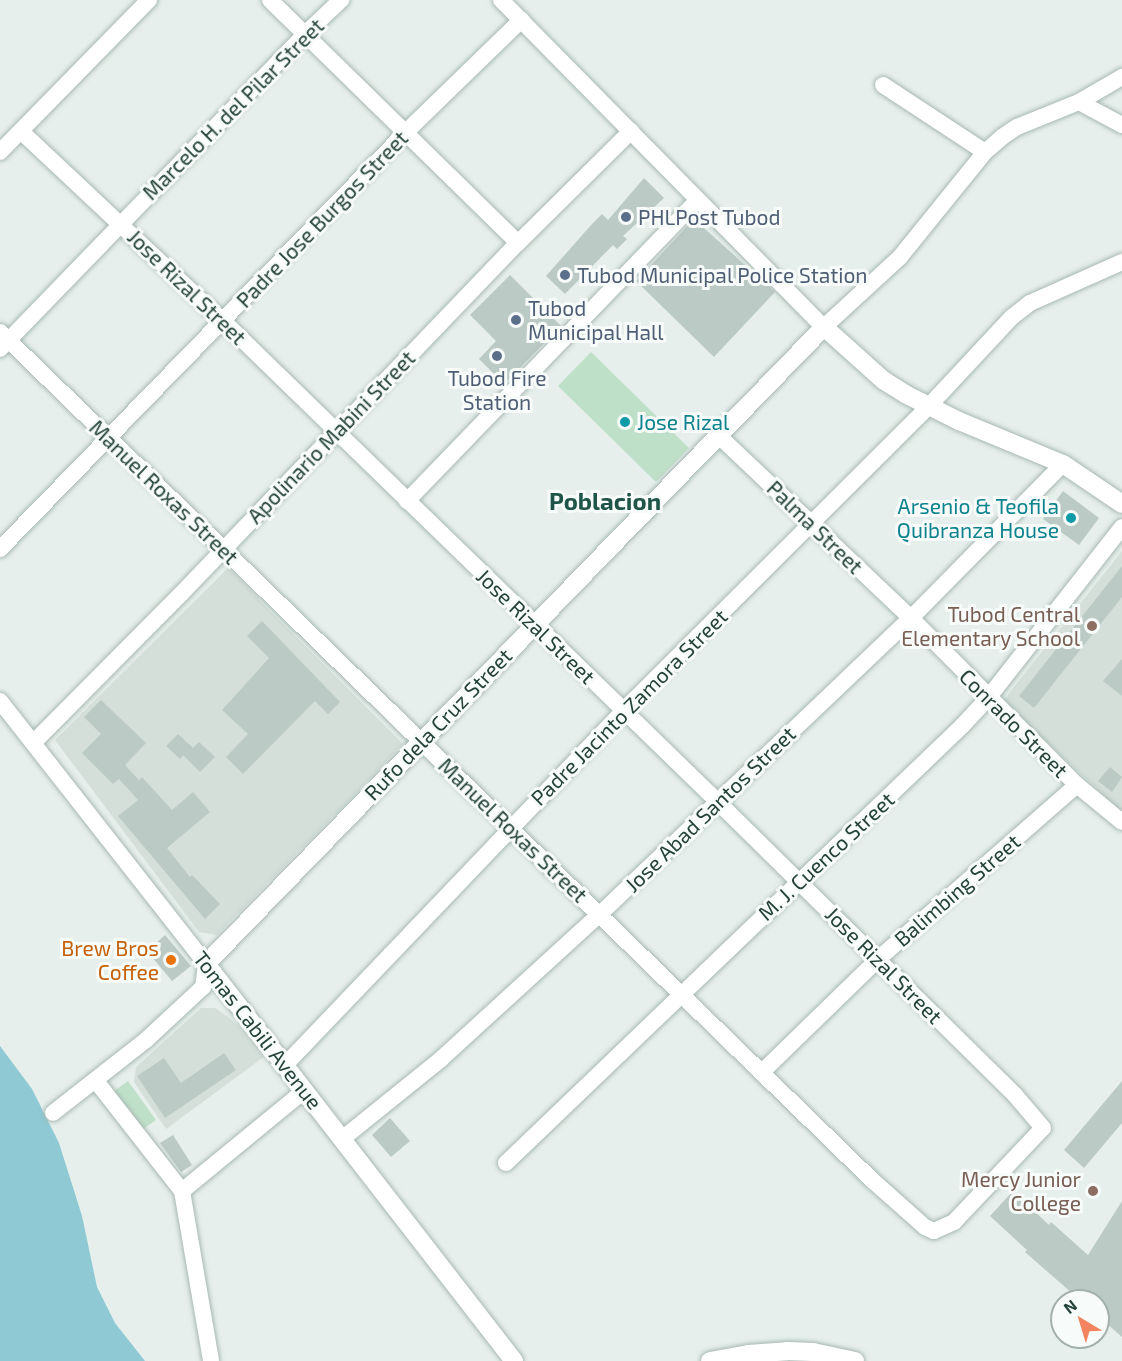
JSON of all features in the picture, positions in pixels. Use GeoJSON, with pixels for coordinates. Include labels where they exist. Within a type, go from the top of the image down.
{"type":"FeatureCollection","features":[{"type":"Feature","properties":{"kind":"street"},"geometry":{"type":"LineString","coordinates":[[0,152],[149,0]]}},
{"type":"Feature","properties":{"kind":"street"},"geometry":{"type":"LineString","coordinates":[[270,0],[518,243]]}},
{"type":"Feature","properties":{"kind":"street","name":"Marcelo H. del Pilar Street"},"geometry":{"type":"LineString","coordinates":[[3,340],[341,0]]}},
{"type":"Feature","properties":{"kind":"street"},"geometry":{"type":"LineString","coordinates":[[501,0],[824,327],[884,380],[928,407],[1064,464],[1122,504]]}},
{"type":"Feature","properties":{"kind":"street","name":"Padre Jose Burgos Street"},"geometry":{"type":"LineString","coordinates":[[0,549],[406,132],[521,20]]}},
{"type":"Feature","properties":{"kind":"street"},"geometry":{"type":"LineString","coordinates":[[824,327],[900,257],[985,152],[1017,127],[1079,102],[1122,77]]}},
{"type":"Feature","properties":{"kind":"street"},"geometry":{"type":"LineString","coordinates":[[883,86],[985,152]]}},
{"type":"Feature","properties":{"kind":"street"},"geometry":{"type":"LineString","coordinates":[[1079,102],[1122,125]]}},
{"type":"Feature","properties":{"kind":"street","name":"Jose Rizal Street"},"geometry":{"type":"LineString","coordinates":[[21,130],[223,321],[717,801],[1015,1095],[1043,1128],[954,1222],[934,1231],[925,1227]]}},
{"type":"Feature","properties":{"kind":"street","name":"Apolinario Mabini Street"},"geometry":{"type":"LineString","coordinates":[[33,743],[224,550],[518,243],[631,131]]}},
{"type":"Feature","properties":{"kind":"street"},"geometry":{"type":"LineString","coordinates":[[407,501],[698,201]]}},
{"type":"Feature","properties":{"kind":"street","name":"Padre Jacinto Zamora Street"},"geometry":{"type":"LineString","coordinates":[[285,1065],[623,711],[928,407],[983,346],[1030,303],[1122,262]]}},
{"type":"Feature","properties":{"kind":"street","name":"Rufo dela Cruz Street"},"geometry":{"type":"LineString","coordinates":[[53,1113],[146,1040],[203,987],[206,964],[824,327]]}},
{"type":"Feature","properties":{"kind":"street","name":"Manuel Roxas Street"},"geometry":{"type":"LineString","coordinates":[[3,340],[109,438],[872,1180],[925,1227]]}},
{"type":"Feature","properties":{"kind":"street","name":"Palma Street"},"geometry":{"type":"LineString","coordinates":[[719,436],[911,618]]}},
{"type":"Feature","properties":{"kind":"street","name":"Jose Abad Santos Street"},"geometry":{"type":"LineString","coordinates":[[342,1139],[441,1059],[600,914],[911,618],[1064,464]]}},
{"type":"Feature","properties":{"kind":"street","name":"M. J. Cuenco Street"},"geometry":{"type":"LineString","coordinates":[[506,1163],[798,881],[918,769],[988,698],[1122,527]]}},
{"type":"Feature","properties":{"kind":"street","name":"Conrado Street"},"geometry":{"type":"LineString","coordinates":[[911,618],[1077,785],[1122,822]]}},
{"type":"Feature","properties":{"kind":"street","name":"Tomas Cabili Avenue"},"geometry":{"type":"LineString","coordinates":[[0,701],[514,1361]]}},
{"type":"Feature","properties":{"kind":"street","name":"Balimbing Street"},"geometry":{"type":"LineString","coordinates":[[762,1072],[877,960],[1077,785]]}},
{"type":"Feature","properties":{"kind":"street"},"geometry":{"type":"LineString","coordinates":[[96,1081],[182,1191],[211,1361]]}},
{"type":"Feature","properties":{"kind":"street"},"geometry":{"type":"LineString","coordinates":[[182,1191],[305,1090]]}},
{"type":"Feature","properties":{"kind":"street"},"geometry":{"type":"LineString","coordinates":[[710,1361],[748,1354],[787,1351],[813,1352],[855,1361]]}},
{"type":"Feature","properties":{"kind":"shaded area","name":"Tubod Central Elementary School"},"geometry":{"type":"Polygon","coordinates":[[[1122,551],[1122,812],[1003,701],[1122,551]]]}},
{"type":"Feature","properties":{"kind":"shaded area"},"geometry":{"type":"Polygon","coordinates":[[[228,568],[403,744],[217,935],[199,932],[55,740],[228,568]]]}},
{"type":"Feature","properties":{"kind":"shaded area"},"geometry":{"type":"Polygon","coordinates":[[[201,1008],[215,1008],[228,1017],[251,1036],[265,1056],[166,1129],[134,1082],[136,1067],[201,1008]]]}},
{"type":"Feature","properties":{"kind":"green space"},"geometry":{"type":"Polygon","coordinates":[[[591,352],[689,448],[656,482],[558,386],[591,352]]]}},
{"type":"Feature","properties":{"kind":"green space"},"geometry":{"type":"Polygon","coordinates":[[[128,1081],[156,1120],[139,1132],[110,1094],[128,1081]]]}},
{"type":"Feature","properties":{"kind":"water"},"geometry":{"type":"Polygon","coordinates":[[[0,1046],[32,1089],[59,1143],[82,1216],[97,1287],[115,1323],[145,1361],[0,1361],[0,1046]]]}},
{"type":"Feature","properties":{"kind":"building"},"geometry":{"type":"Polygon","coordinates":[[[644,178],[664,198],[623,236],[627,239],[617,249],[613,245],[565,294],[546,276],[602,214],[608,220],[644,178]]]}},
{"type":"Feature","properties":{"kind":"building"},"geometry":{"type":"Polygon","coordinates":[[[694,219],[775,292],[714,357],[636,281],[694,219]]]}},
{"type":"Feature","properties":{"kind":"building","name":"Tubod Municipal Hall"},"geometry":{"type":"Polygon","coordinates":[[[510,275],[561,326],[504,384],[479,359],[496,341],[470,315],[510,275]]]}},
{"type":"Feature","properties":{"kind":"building","name":"Arsenio & Teofila Quibranza House"},"geometry":{"type":"Polygon","coordinates":[[[1063,491],[1099,518],[1079,545],[1043,519],[1063,491]]]}},
{"type":"Feature","properties":{"kind":"building"},"geometry":{"type":"Polygon","coordinates":[[[1122,566],[1122,597],[1034,708],[1019,696],[1122,566]]]}},
{"type":"Feature","properties":{"kind":"building"},"geometry":{"type":"Polygon","coordinates":[[[262,621],[340,702],[328,714],[315,701],[243,774],[226,757],[248,734],[222,710],[269,658],[247,636],[262,621]]]}},
{"type":"Feature","properties":{"kind":"building"},"geometry":{"type":"Polygon","coordinates":[[[1122,659],[1122,696],[1103,681],[1122,659]]]}},
{"type":"Feature","properties":{"kind":"building"},"geometry":{"type":"Polygon","coordinates":[[[101,700],[146,743],[125,765],[139,780],[142,777],[172,810],[193,792],[210,812],[167,848],[190,877],[192,875],[220,904],[205,919],[118,816],[138,800],[119,779],[113,784],[82,753],[101,734],[84,717],[101,700]]]}},
{"type":"Feature","properties":{"kind":"building"},"geometry":{"type":"Polygon","coordinates":[[[178,734],[193,748],[199,742],[215,757],[200,772],[183,755],[180,759],[166,746],[178,734]]]}},
{"type":"Feature","properties":{"kind":"building"},"geometry":{"type":"Polygon","coordinates":[[[1110,767],[1122,777],[1112,792],[1098,781],[1110,767]]]}},
{"type":"Feature","properties":{"kind":"building"},"geometry":{"type":"Polygon","coordinates":[[[165,935],[191,966],[172,981],[147,951],[165,935]]]}},
{"type":"Feature","properties":{"kind":"building"},"geometry":{"type":"Polygon","coordinates":[[[224,1053],[236,1070],[165,1118],[137,1076],[164,1058],[181,1083],[224,1053]]]}},
{"type":"Feature","properties":{"kind":"building"},"geometry":{"type":"Polygon","coordinates":[[[1122,1081],[1122,1123],[1084,1168],[1064,1150],[1122,1081]]]}},
{"type":"Feature","properties":{"kind":"building"},"geometry":{"type":"Polygon","coordinates":[[[390,1118],[410,1141],[391,1157],[372,1135],[390,1118]]]}},
{"type":"Feature","properties":{"kind":"building"},"geometry":{"type":"Polygon","coordinates":[[[173,1135],[192,1165],[181,1172],[160,1143],[173,1135]]]}},
{"type":"Feature","properties":{"kind":"building"},"geometry":{"type":"Polygon","coordinates":[[[1013,1191],[1049,1225],[1051,1222],[1088,1255],[1122,1201],[1122,1337],[1110,1326],[1110,1289],[1067,1289],[1025,1252],[1027,1250],[990,1216],[1013,1191]]]}},
{"type":"Feature","properties":{"kind":"place","name":"PHLPost Tubod"},"geometry":{"type":"Point","coordinates":[626,217]}},
{"type":"Feature","properties":{"kind":"place","name":"Tubod Municipal Police Station"},"geometry":{"type":"Point","coordinates":[565,275]}},
{"type":"Feature","properties":{"kind":"place","name":"Tubod Municipal Hall"},"geometry":{"type":"Point","coordinates":[516,320]}},
{"type":"Feature","properties":{"kind":"place","name":"Tubod Fire Station"},"geometry":{"type":"Point","coordinates":[497,356]}},
{"type":"Feature","properties":{"kind":"place","name":"Jose Rizal"},"geometry":{"type":"Point","coordinates":[625,422]}},
{"type":"Feature","properties":{"kind":"place","name":"Arsenio & Teofila Quibranza House"},"geometry":{"type":"Point","coordinates":[1071,518]}},
{"type":"Feature","properties":{"kind":"place","name":"Tubod Central Elementary School"},"geometry":{"type":"Point","coordinates":[1092,626]}},
{"type":"Feature","properties":{"kind":"place","name":"Brew Bros Coffee"},"geometry":{"type":"Point","coordinates":[171,960]}},
{"type":"Feature","properties":{"kind":"place","name":"Mercy Junior College"},"geometry":{"type":"Point","coordinates":[1093,1191]}},
{"type":"Feature","properties":{"kind":"district","name":"Poblacion"},"geometry":{"type":"Point","coordinates":[605,501]}}]}
